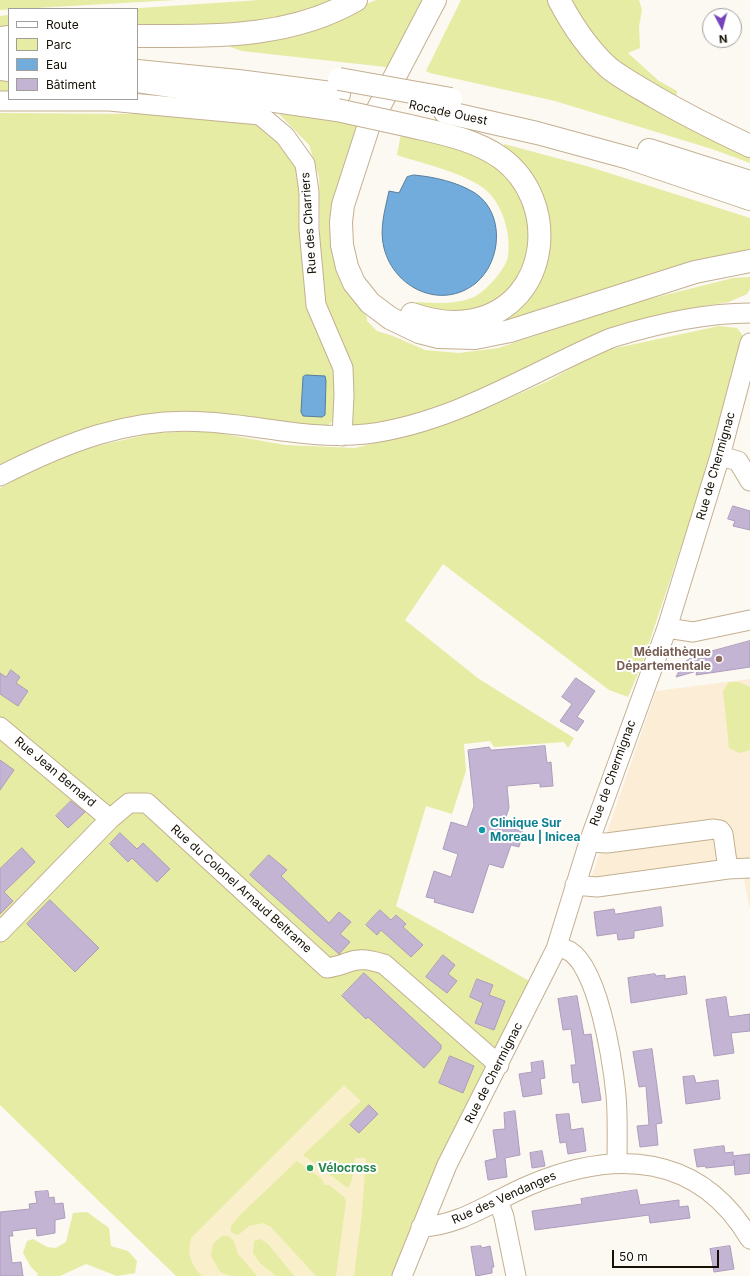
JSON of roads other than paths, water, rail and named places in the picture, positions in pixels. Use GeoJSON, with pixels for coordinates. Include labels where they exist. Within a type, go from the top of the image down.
{"type":"FeatureCollection","features":[{"type":"Feature","properties":{"kind":"main road"},"geometry":{"type":"LineString","coordinates":[[138,36],[220,36],[266,31],[306,22],[356,0]]}},
{"type":"Feature","properties":{"kind":"main road"},"geometry":{"type":"LineString","coordinates":[[435,0],[368,128],[343,204],[341,222],[342,245],[347,267],[354,283],[370,303],[390,318],[419,332],[439,337],[474,338],[510,331],[695,272],[747,261]]}},
{"type":"Feature","properties":{"kind":"main road"},"geometry":{"type":"LineString","coordinates":[[138,81],[338,95],[455,137],[485,148],[500,157],[522,178],[536,206],[540,235],[538,257],[532,273],[514,297],[490,315],[474,320],[456,323],[431,321],[411,314],[393,304],[376,289],[365,273],[358,258],[354,225],[355,210],[364,176],[375,147],[404,89],[449,0]]}},
{"type":"Feature","properties":{"kind":"main road"},"geometry":{"type":"LineString","coordinates":[[559,0],[573,26],[590,48],[610,68],[635,86],[683,113],[750,146]]}},
{"type":"Feature","properties":{"kind":"main road","name":"Rocade Ouest"},"geometry":{"type":"LineString","coordinates":[[138,59],[277,71],[338,95]]}},
{"type":"Feature","properties":{"kind":"main road","name":"Rocade Ouest"},"geometry":{"type":"LineString","coordinates":[[138,71],[238,81],[338,95],[448,105],[579,130],[707,167],[750,182]]}},
{"type":"Feature","properties":{"kind":"main road","name":"Rocade Ouest"},"geometry":{"type":"LineString","coordinates":[[448,105],[537,133],[629,158],[750,199]]}},
{"type":"Feature","properties":{"kind":"street","name":"Rue des Charriers"},"geometry":{"type":"LineString","coordinates":[[0,101],[109,101],[260,115],[285,136],[305,164],[309,192],[309,229],[316,305],[343,368],[344,395],[342,436]]}},
{"type":"Feature","properties":{"kind":"street"},"geometry":{"type":"LineString","coordinates":[[0,476],[74,442],[113,430],[151,423],[182,420],[237,424],[282,432],[317,436],[342,436],[389,430],[456,410],[532,376],[583,350],[617,336],[703,317],[750,313]]}},
{"type":"Feature","properties":{"kind":"street","name":"Rue de Chermignac"},"geometry":{"type":"LineString","coordinates":[[402,1276],[447,1165],[499,1065],[556,949],[589,842],[667,628],[720,456],[750,344]]}},
{"type":"Feature","properties":{"kind":"street"},"geometry":{"type":"LineString","coordinates":[[720,456],[738,461],[750,481]]}},
{"type":"Feature","properties":{"kind":"street"},"geometry":{"type":"LineString","coordinates":[[667,628],[693,632],[750,620]]}},
{"type":"Feature","properties":{"kind":"street","name":"Rue Jean Bernard"},"geometry":{"type":"LineString","coordinates":[[0,727],[16,738],[110,819]]}},
{"type":"Feature","properties":{"kind":"street","name":"Rue du Colonel Arnaud Beltrame"},"geometry":{"type":"LineString","coordinates":[[0,932],[110,819],[128,803],[147,803],[327,968],[338,967],[350,961],[365,959],[384,964],[499,1065]]}},
{"type":"Feature","properties":{"kind":"street"},"geometry":{"type":"LineString","coordinates":[[589,842],[607,843],[714,829],[720,830],[723,834],[728,869]]}},
{"type":"Feature","properties":{"kind":"street"},"geometry":{"type":"LineString","coordinates":[[575,886],[598,887],[728,869],[750,868]]}},
{"type":"Feature","properties":{"kind":"street"},"geometry":{"type":"LineString","coordinates":[[556,949],[564,948],[578,958],[594,990],[601,1010],[614,1078],[617,1163]]}},
{"type":"Feature","properties":{"kind":"street","name":"Rue des Vendanges"},"geometry":{"type":"LineString","coordinates":[[421,1227],[431,1227],[451,1222],[530,1184],[560,1174],[583,1168],[617,1163],[656,1166],[680,1175],[701,1186],[719,1199],[730,1211],[750,1239]]}},
{"type":"Feature","properties":{"kind":"street"},"geometry":{"type":"LineString","coordinates":[[498,1200],[504,1217],[516,1276]]}},
{"type":"Feature","properties":{"kind":"water"},"geometry":{"type":"Polygon","coordinates":[[[414,175],[446,181],[468,189],[485,202],[491,212],[495,224],[496,237],[495,250],[491,262],[485,274],[476,283],[462,291],[448,295],[434,295],[421,291],[408,284],[389,262],[384,248],[382,234],[383,220],[389,191],[399,193],[407,177],[414,175]]]}},
{"type":"Feature","properties":{"kind":"water"},"geometry":{"type":"Polygon","coordinates":[[[306,375],[325,376],[325,415],[322,417],[303,416],[301,412],[303,377],[306,375]]]}},
{"type":"Feature","properties":{"kind":"place","name":"Médiathèque Départementale"},"geometry":{"type":"Point","coordinates":[719,659]}},
{"type":"Feature","properties":{"kind":"place","name":"Clinique Sur Moreau | Inicea"},"geometry":{"type":"Point","coordinates":[482,830]}},
{"type":"Feature","properties":{"kind":"place","name":"Vélocross"},"geometry":{"type":"Point","coordinates":[310,1168]}}]}
